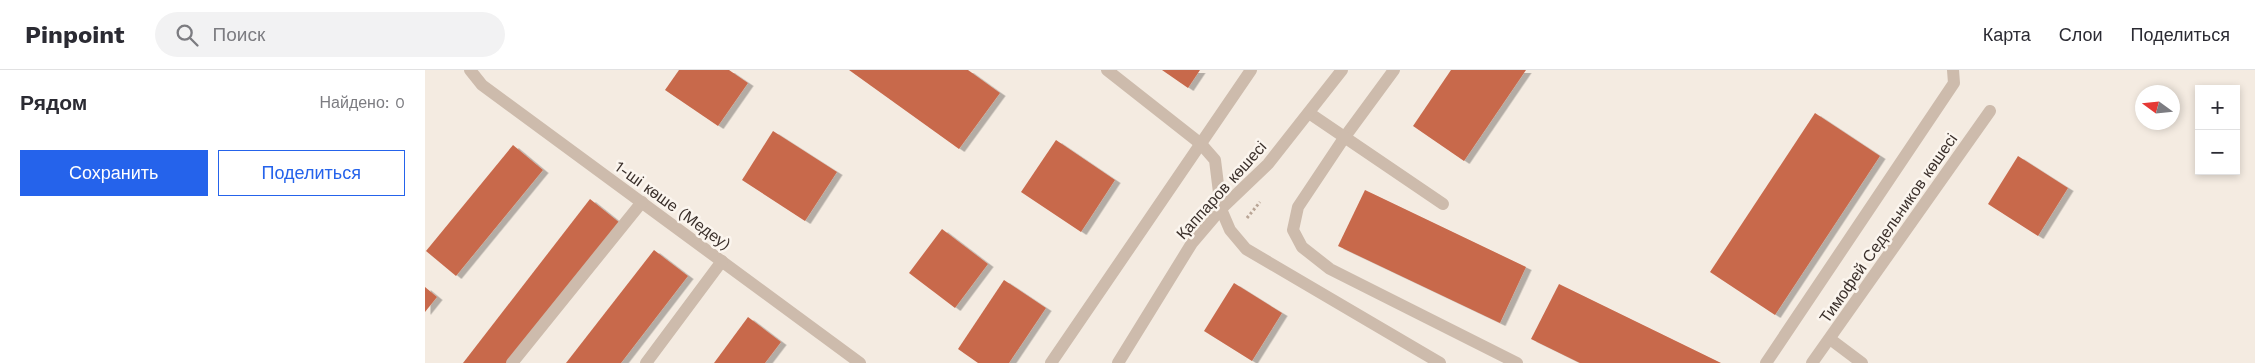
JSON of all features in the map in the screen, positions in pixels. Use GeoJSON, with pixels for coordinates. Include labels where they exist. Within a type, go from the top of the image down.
{"type":"FeatureCollection","features":[{"type":"Feature","properties":{"kind":"street","name":"1-ші көше (Медеу)"},"geometry":{"type":"LineString","coordinates":[[470,70],[482,85],[860,363]]}},
{"type":"Feature","properties":{"kind":"street"},"geometry":{"type":"LineString","coordinates":[[1107,70],[1201,144],[1215,160],[1221,209],[1230,230],[1246,249],[1440,363]]}},
{"type":"Feature","properties":{"kind":"street"},"geometry":{"type":"LineString","coordinates":[[1051,363],[1251,70]]}},
{"type":"Feature","properties":{"kind":"street","name":"Қаппаров көшесі"},"geometry":{"type":"LineString","coordinates":[[1118,363],[1192,243],[1221,209],[1268,164],[1341,70]]}},
{"type":"Feature","properties":{"kind":"street"},"geometry":{"type":"LineString","coordinates":[[1394,70],[1344,138],[1299,208],[1293,230],[1302,247],[1330,269],[1517,363]]}},
{"type":"Feature","properties":{"kind":"street"},"geometry":{"type":"LineString","coordinates":[[1766,363],[1953,83],[1953,70]]}},
{"type":"Feature","properties":{"kind":"street","name":"Тимофей Седельников көшесі"},"geometry":{"type":"LineString","coordinates":[[1812,363],[1990,111]]}},
{"type":"Feature","properties":{"kind":"street"},"geometry":{"type":"LineString","coordinates":[[1309,113],[1443,204]]}},
{"type":"Feature","properties":{"kind":"street"},"geometry":{"type":"LineString","coordinates":[[512,363],[641,202]]}},
{"type":"Feature","properties":{"kind":"street"},"geometry":{"type":"LineString","coordinates":[[646,363],[722,261]]}},
{"type":"Feature","properties":{"kind":"street"},"geometry":{"type":"LineString","coordinates":[[1830,339],[1862,363]]}},
{"type":"Feature","properties":{"kind":"building"},"geometry":{"type":"Polygon","coordinates":[[[679,70],[729,70],[748,83],[718,126],[665,90],[679,70]]]}},
{"type":"Feature","properties":{"kind":"building"},"geometry":{"type":"Polygon","coordinates":[[[849,70],[968,70],[1000,93],[959,149],[849,70]]]}},
{"type":"Feature","properties":{"kind":"building"},"geometry":{"type":"Polygon","coordinates":[[[1162,70],[1200,70],[1188,88],[1162,70]]]}},
{"type":"Feature","properties":{"kind":"building"},"geometry":{"type":"Polygon","coordinates":[[[1451,70],[1526,70],[1464,161],[1413,126],[1451,70]]]}},
{"type":"Feature","properties":{"kind":"building"},"geometry":{"type":"Polygon","coordinates":[[[1815,113],[1880,156],[1775,315],[1710,272],[1815,113]]]}},
{"type":"Feature","properties":{"kind":"building"},"geometry":{"type":"Polygon","coordinates":[[[773,131],[837,172],[805,221],[742,180],[773,131]]]}},
{"type":"Feature","properties":{"kind":"building"},"geometry":{"type":"Polygon","coordinates":[[[1056,140],[1115,180],[1081,232],[1021,192],[1056,140]]]}},
{"type":"Feature","properties":{"kind":"building"},"geometry":{"type":"Polygon","coordinates":[[[513,145],[543,170],[456,276],[426,251],[513,145]]]}},
{"type":"Feature","properties":{"kind":"building"},"geometry":{"type":"Polygon","coordinates":[[[2018,156],[2068,188],[2038,236],[1988,204],[2018,156]]]}},
{"type":"Feature","properties":{"kind":"building"},"geometry":{"type":"Polygon","coordinates":[[[1365,190],[1526,267],[1500,323],[1338,246],[1365,190]]]}},
{"type":"Feature","properties":{"kind":"building"},"geometry":{"type":"Polygon","coordinates":[[[590,199],[620,223],[510,363],[463,363],[590,199]]]}},
{"type":"Feature","properties":{"kind":"building"},"geometry":{"type":"Polygon","coordinates":[[[942,229],[988,264],[955,308],[909,273],[942,229]]]}},
{"type":"Feature","properties":{"kind":"building"},"geometry":{"type":"Polygon","coordinates":[[[654,250],[688,276],[621,363],[566,363],[654,250]]]}},
{"type":"Feature","properties":{"kind":"building"},"geometry":{"type":"Polygon","coordinates":[[[1004,280],[1046,308],[1009,363],[978,363],[958,349],[1004,280]]]}},
{"type":"Feature","properties":{"kind":"building"},"geometry":{"type":"Polygon","coordinates":[[[1234,283],[1282,313],[1252,361],[1204,331],[1234,283]]]}},
{"type":"Feature","properties":{"kind":"building"},"geometry":{"type":"Polygon","coordinates":[[[1559,284],[1721,363],[1580,363],[1531,339],[1559,284]]]}},
{"type":"Feature","properties":{"kind":"building"},"geometry":{"type":"Polygon","coordinates":[[[425,287],[437,297],[425,312],[425,287]]]}},
{"type":"Feature","properties":{"kind":"building"},"geometry":{"type":"Polygon","coordinates":[[[748,317],[781,342],[765,363],[714,363],[748,317]]]}}]}
